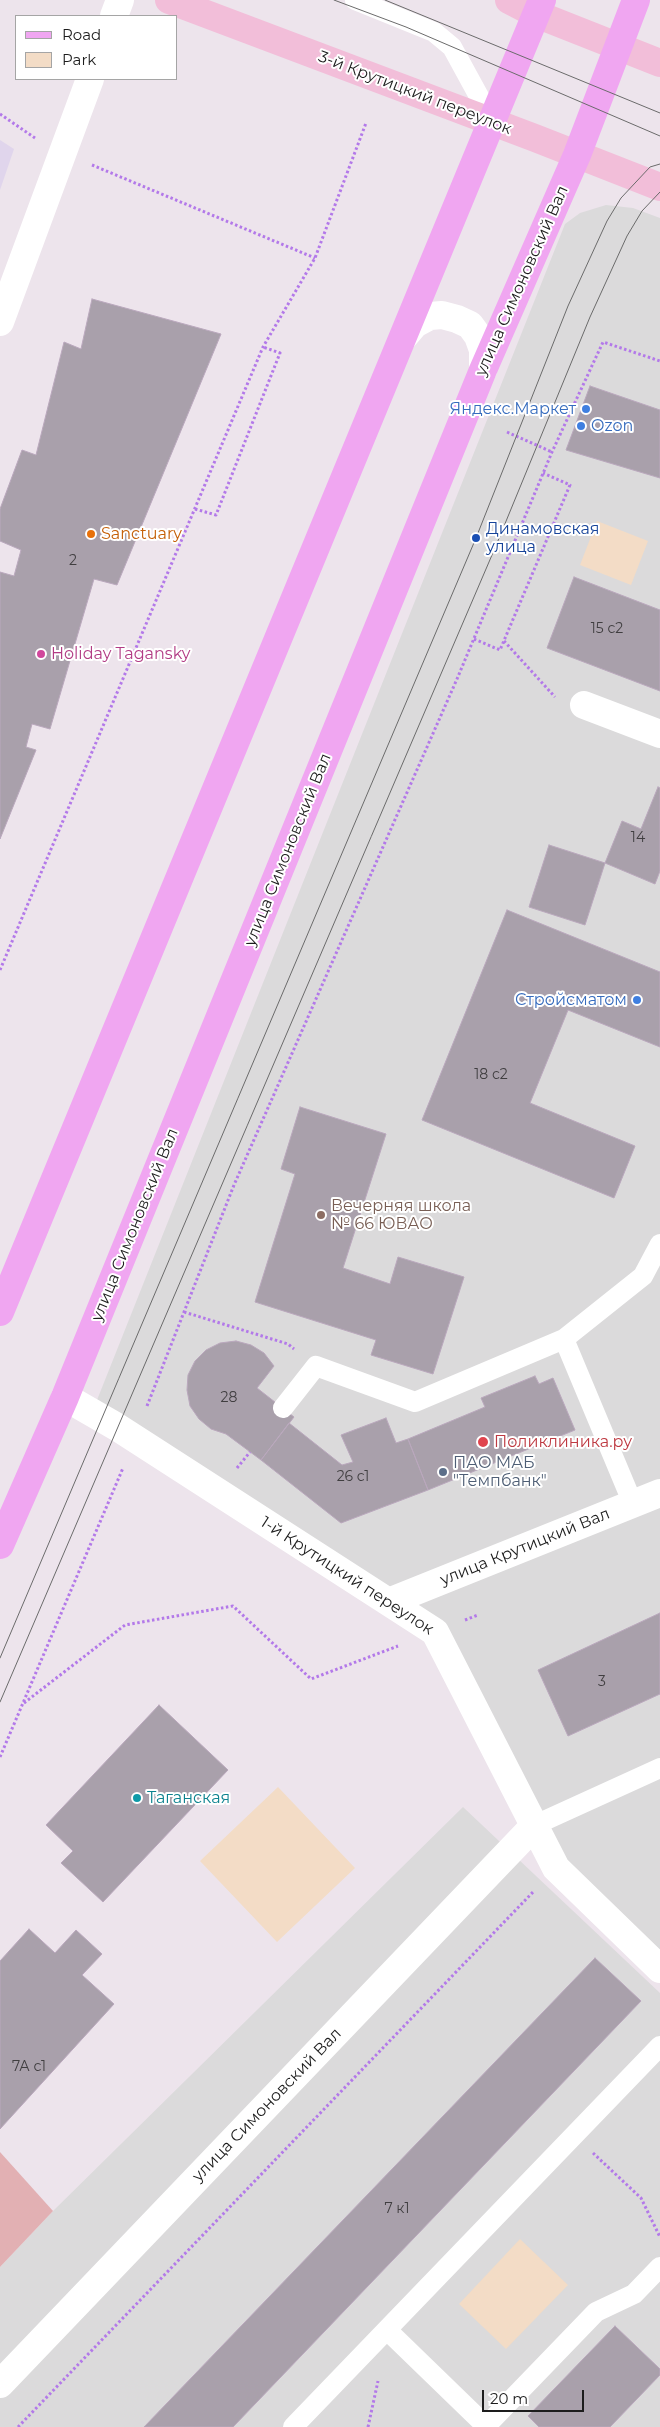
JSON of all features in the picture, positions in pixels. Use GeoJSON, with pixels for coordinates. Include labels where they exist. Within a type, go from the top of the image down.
{"type":"FeatureCollection","features":[{"type":"Feature","properties":{"kind":"main road","name":"3-й Крутицкий переулок"},"geometry":{"type":"LineString","coordinates":[[169,0],[660,187]]}},
{"type":"Feature","properties":{"kind":"main road"},"geometry":{"type":"LineString","coordinates":[[509,0],[539,7],[618,46],[660,63]]}},
{"type":"Feature","properties":{"kind":"main road","name":"улица Симоновский Вал"},"geometry":{"type":"LineString","coordinates":[[0,1545],[65,1396],[483,370],[577,155],[636,0]]}},
{"type":"Feature","properties":{"kind":"main road"},"geometry":{"type":"LineString","coordinates":[[1,1305],[493,122],[539,7]]}},
{"type":"Feature","properties":{"kind":"street"},"geometry":{"type":"LineString","coordinates":[[114,15],[120,0]]}},
{"type":"Feature","properties":{"kind":"street"},"geometry":{"type":"LineString","coordinates":[[0,322],[90,80]]}},
{"type":"Feature","properties":{"kind":"street"},"geometry":{"type":"LineString","coordinates":[[403,338],[415,324],[430,316],[442,315],[457,319],[470,325],[478,336],[483,350],[483,370]]}},
{"type":"Feature","properties":{"kind":"street"},"geometry":{"type":"LineString","coordinates":[[584,705],[660,734]]}},
{"type":"Feature","properties":{"kind":"street","name":"1-й Крутицкий переулок"},"geometry":{"type":"LineString","coordinates":[[65,1396],[391,1601],[435,1632],[556,1868],[660,1969]]}},
{"type":"Feature","properties":{"kind":"street","name":"улица Крутицкий Вал"},"geometry":{"type":"LineString","coordinates":[[391,1601],[660,1493]]}},
{"type":"Feature","properties":{"kind":"street","name":"улица Симоновский Вал"},"geometry":{"type":"LineString","coordinates":[[0,2384],[535,1825]]}},
{"type":"Feature","properties":{"kind":"lane"},"geometry":{"type":"LineString","coordinates":[[355,0],[434,32],[452,47],[493,122]]}},
{"type":"Feature","properties":{"kind":"lane"},"geometry":{"type":"LineString","coordinates":[[283,1408],[316,1366],[415,1402],[564,1339],[643,1276],[660,1244]]}},
{"type":"Feature","properties":{"kind":"lane"},"geometry":{"type":"LineString","coordinates":[[564,1339],[632,1504]]}},
{"type":"Feature","properties":{"kind":"lane"},"geometry":{"type":"LineString","coordinates":[[535,1825],[660,1768]]}},
{"type":"Feature","properties":{"kind":"lane"},"geometry":{"type":"LineString","coordinates":[[293,2427],[660,2046]]}},
{"type":"Feature","properties":{"kind":"lane"},"geometry":{"type":"LineString","coordinates":[[387,2330],[486,2426],[596,2312],[634,2294],[660,2267]]}},
{"type":"Feature","properties":{"kind":"path"},"geometry":{"type":"LineString","coordinates":[[0,114],[38,140]]}},
{"type":"Feature","properties":{"kind":"path"},"geometry":{"type":"LineString","coordinates":[[0,970],[263,347],[315,258],[366,123]]}},
{"type":"Feature","properties":{"kind":"path"},"geometry":{"type":"LineString","coordinates":[[83,161],[315,258]]}},
{"type":"Feature","properties":{"kind":"path"},"geometry":{"type":"LineString","coordinates":[[147,1406],[234,1185],[474,639],[552,452],[603,342],[660,361]]}},
{"type":"Feature","properties":{"kind":"path"},"geometry":{"type":"LineString","coordinates":[[195,509],[216,515],[280,353],[263,347]]}},
{"type":"Feature","properties":{"kind":"path"},"geometry":{"type":"LineString","coordinates":[[507,432],[552,452]]}},
{"type":"Feature","properties":{"kind":"path"},"geometry":{"type":"LineString","coordinates":[[474,639],[500,650],[570,485],[543,473]]}},
{"type":"Feature","properties":{"kind":"path"},"geometry":{"type":"LineString","coordinates":[[504,641],[535,678]]}},
{"type":"Feature","properties":{"kind":"path"},"geometry":{"type":"LineString","coordinates":[[184,1312],[288,1344],[316,1366]]}},
{"type":"Feature","properties":{"kind":"path"},"geometry":{"type":"LineString","coordinates":[[236,1469],[250,1452]]}},
{"type":"Feature","properties":{"kind":"path"},"geometry":{"type":"LineString","coordinates":[[0,1757],[125,1466]]}},
{"type":"Feature","properties":{"kind":"path"},"geometry":{"type":"LineString","coordinates":[[24,1703],[125,1625],[233,1606],[311,1679],[478,1615]]}},
{"type":"Feature","properties":{"kind":"path"},"geometry":{"type":"LineString","coordinates":[[18,2427],[556,1868]]}},
{"type":"Feature","properties":{"kind":"path"},"geometry":{"type":"LineString","coordinates":[[574,2135],[641,2198],[660,2238]]}},
{"type":"Feature","properties":{"kind":"shaded area"},"geometry":{"type":"Polygon","coordinates":[[[0,140],[14,149],[0,190],[0,140]]]}},
{"type":"Feature","properties":{"kind":"shaded area"},"geometry":{"type":"Polygon","coordinates":[[[606,205],[633,208],[660,218],[660,1950],[548,1842],[456,1646],[97,1400],[565,224],[580,213],[606,205]]]}},
{"type":"Feature","properties":{"kind":"shaded area"},"geometry":{"type":"Polygon","coordinates":[[[463,1807],[660,1993],[660,2427],[0,2427],[0,2267],[53,2211],[463,1807]]]}},
{"type":"Feature","properties":{"kind":"shaded area"},"geometry":{"type":"Polygon","coordinates":[[[0,2152],[53,2211],[0,2267],[0,2152]]]}},
{"type":"Feature","properties":{"kind":"green space"},"geometry":{"type":"Polygon","coordinates":[[[597,521],[648,541],[631,585],[580,565],[597,521]]]}},
{"type":"Feature","properties":{"kind":"green space"},"geometry":{"type":"Polygon","coordinates":[[[278,1787],[355,1868],[277,1942],[200,1861],[278,1787]]]}},
{"type":"Feature","properties":{"kind":"green space"},"geometry":{"type":"Polygon","coordinates":[[[520,2239],[568,2285],[506,2349],[459,2304],[520,2239]]]}},
{"type":"Feature","properties":{"kind":"building"},"geometry":{"type":"Polygon","coordinates":[[[92,299],[221,334],[117,585],[94,579],[50,729],[32,724],[26,747],[36,750],[0,839],[0,572],[14,576],[21,550],[0,541],[0,509],[22,450],[36,455],[64,342],[81,349],[92,299]]]}},
{"type":"Feature","properties":{"kind":"building"},"geometry":{"type":"Polygon","coordinates":[[[590,386],[660,410],[660,478],[566,450],[590,386]]]}},
{"type":"Feature","properties":{"kind":"building"},"geometry":{"type":"Polygon","coordinates":[[[574,577],[660,610],[660,691],[547,648],[574,577]]]}},
{"type":"Feature","properties":{"kind":"building"},"geometry":{"type":"Polygon","coordinates":[[[658,787],[660,788],[660,871],[655,884],[605,863],[622,821],[641,829],[658,787]]]}},
{"type":"Feature","properties":{"kind":"building"},"geometry":{"type":"Polygon","coordinates":[[[549,845],[605,863],[585,925],[529,907],[549,845]]]}},
{"type":"Feature","properties":{"kind":"building"},"geometry":{"type":"Polygon","coordinates":[[[507,910],[660,972],[660,1047],[568,1010],[530,1103],[635,1146],[614,1198],[422,1120],[507,910]]]}},
{"type":"Feature","properties":{"kind":"building","name":"Вечерняя школа № 66 ЮВАО"},"geometry":{"type":"Polygon","coordinates":[[[300,1107],[386,1134],[343,1268],[390,1284],[398,1257],[464,1277],[433,1374],[371,1355],[376,1340],[255,1302],[295,1174],[281,1169],[300,1107]]]}},
{"type":"Feature","properties":{"kind":"building"},"geometry":{"type":"Polygon","coordinates":[[[236,1341],[251,1345],[264,1353],[274,1366],[257,1388],[294,1417],[261,1460],[226,1434],[211,1429],[199,1419],[190,1406],[187,1390],[188,1375],[195,1361],[206,1350],[220,1343],[236,1341]]]}},
{"type":"Feature","properties":{"kind":"building"},"geometry":{"type":"Polygon","coordinates":[[[535,1376],[539,1384],[553,1378],[575,1430],[428,1490],[408,1439],[485,1407],[481,1398],[535,1376]]]}},
{"type":"Feature","properties":{"kind":"building"},"geometry":{"type":"Polygon","coordinates":[[[386,1418],[396,1443],[408,1439],[428,1490],[341,1523],[261,1460],[289,1423],[342,1465],[353,1462],[341,1435],[386,1418]]]}},
{"type":"Feature","properties":{"kind":"building"},"geometry":{"type":"Polygon","coordinates":[[[660,1613],[660,1694],[568,1736],[538,1670],[660,1613]]]}},
{"type":"Feature","properties":{"kind":"building","name":"Таганская"},"geometry":{"type":"Polygon","coordinates":[[[159,1705],[228,1770],[103,1902],[61,1863],[73,1851],[46,1825],[159,1705]]]}},
{"type":"Feature","properties":{"kind":"building"},"geometry":{"type":"Polygon","coordinates":[[[29,1929],[55,1953],[76,1930],[102,1954],[82,1975],[114,2004],[0,2129],[0,1961],[29,1929]]]}},
{"type":"Feature","properties":{"kind":"building"},"geometry":{"type":"Polygon","coordinates":[[[595,1958],[641,2001],[233,2427],[144,2427],[595,1958]]]}},
{"type":"Feature","properties":{"kind":"building"},"geometry":{"type":"Polygon","coordinates":[[[615,2326],[660,2369],[660,2375],[610,2427],[539,2427],[528,2416],[615,2326]]]}},
{"type":"Feature","properties":{"kind":"tram line"},"geometry":{"type":"LineString","coordinates":[[334,0],[406,27],[660,136]]}},
{"type":"Feature","properties":{"kind":"tram line"},"geometry":{"type":"LineString","coordinates":[[385,0],[660,113]]}},
{"type":"Feature","properties":{"kind":"tram line"},"geometry":{"type":"LineString","coordinates":[[0,1658],[476,538],[568,306],[607,221],[621,198],[650,167],[660,164]]}},
{"type":"Feature","properties":{"kind":"tram line"},"geometry":{"type":"LineString","coordinates":[[0,1702],[495,548],[590,317],[627,236],[642,211],[660,192]]}},
{"type":"Feature","properties":{"kind":"place","name":"Яндекс.Маркет"},"geometry":{"type":"Point","coordinates":[586,409]}},
{"type":"Feature","properties":{"kind":"place","name":"Ozon"},"geometry":{"type":"Point","coordinates":[581,426]}},
{"type":"Feature","properties":{"kind":"place","name":"Sanctuary"},"geometry":{"type":"Point","coordinates":[91,534]}},
{"type":"Feature","properties":{"kind":"place","name":"Динамовская улица"},"geometry":{"type":"Point","coordinates":[476,538]}},
{"type":"Feature","properties":{"kind":"place","name":"Holiday Tagansky"},"geometry":{"type":"Point","coordinates":[41,654]}},
{"type":"Feature","properties":{"kind":"place","name":"Стройсматом"},"geometry":{"type":"Point","coordinates":[637,1000]}},
{"type":"Feature","properties":{"kind":"place","name":"Вечерняя школа № 66 ЮВАО"},"geometry":{"type":"Point","coordinates":[321,1215]}},
{"type":"Feature","properties":{"kind":"place","name":"Поликлиника.ру"},"geometry":{"type":"Point","coordinates":[483,1442]}},
{"type":"Feature","properties":{"kind":"place","name":"ПАО МАБ \"Темпбанк\""},"geometry":{"type":"Point","coordinates":[443,1472]}},
{"type":"Feature","properties":{"kind":"place","name":"Таганская"},"geometry":{"type":"Point","coordinates":[137,1798]}}]}
